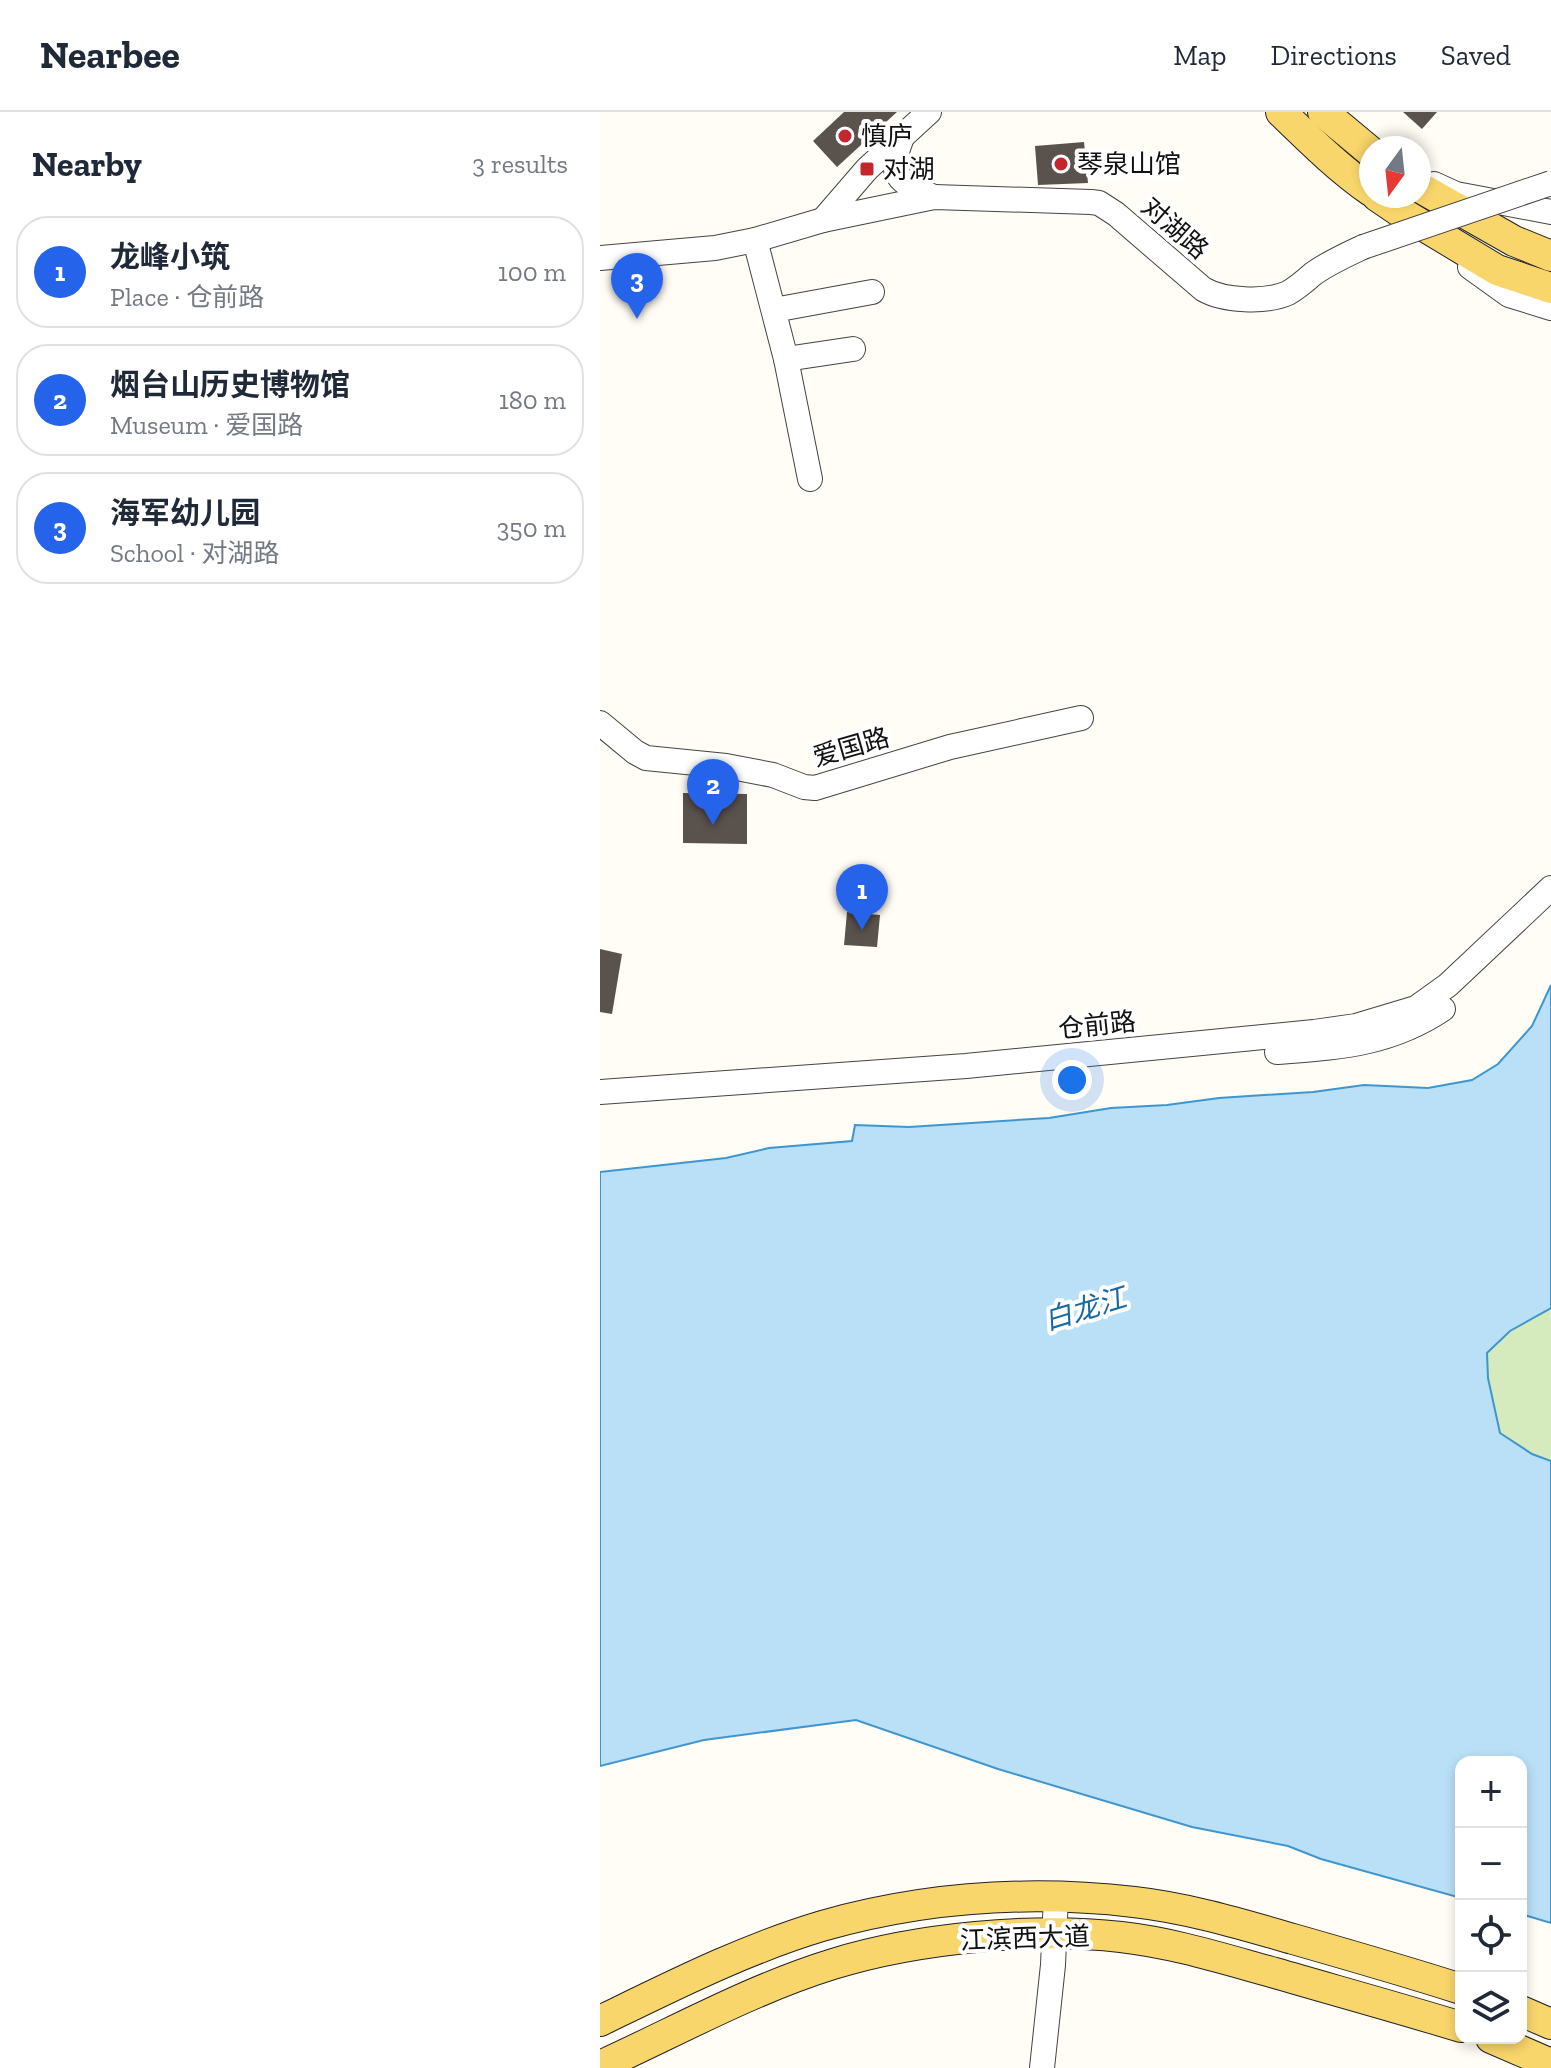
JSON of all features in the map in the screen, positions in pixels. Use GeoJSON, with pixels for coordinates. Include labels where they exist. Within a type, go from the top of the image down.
{"type":"FeatureCollection","features":[{"type":"Feature","properties":{"kind":"main road"},"geometry":{"type":"LineString","coordinates":[[1281,112],[1359,183]]}},
{"type":"Feature","properties":{"kind":"main road"},"geometry":{"type":"LineString","coordinates":[[1323,112],[1359,142]]}},
{"type":"Feature","properties":{"kind":"main road"},"geometry":{"type":"LineString","coordinates":[[1431,194],[1514,241],[1551,256]]}},
{"type":"Feature","properties":{"kind":"main road"},"geometry":{"type":"LineString","coordinates":[[1395,208],[1497,270],[1551,288]]}},
{"type":"Feature","properties":{"kind":"main road"},"geometry":{"type":"LineString","coordinates":[[1470,216],[1551,233]]}},
{"type":"Feature","properties":{"kind":"main road"},"geometry":{"type":"LineString","coordinates":[[1438,233],[1551,272]]}},
{"type":"Feature","properties":{"kind":"main road","name":"江滨西大道"},"geometry":{"type":"LineString","coordinates":[[600,2021],[705,1971],[823,1926],[884,1911],[1000,1896],[1056,1896],[1135,1902],[1202,1914],[1455,1987]]}},
{"type":"Feature","properties":{"kind":"main road","name":"江滨西大道"},"geometry":{"type":"LineString","coordinates":[[600,2066],[746,1998],[816,1970],[853,1958],[931,1942],[1002,1935],[1055,1933],[1121,1937],[1180,1948],[1455,2025]]}},
{"type":"Feature","properties":{"kind":"main road"},"geometry":{"type":"LineString","coordinates":[[1527,2014],[1551,2024]]}},
{"type":"Feature","properties":{"kind":"main road"},"geometry":{"type":"LineString","coordinates":[[1505,2044],[1551,2064]]}},
{"type":"Feature","properties":{"kind":"street"},"geometry":{"type":"LineString","coordinates":[[823,220],[867,169],[929,112]]}},
{"type":"Feature","properties":{"kind":"street"},"geometry":{"type":"LineString","coordinates":[[903,135],[896,158],[897,174],[907,185],[934,197]]}},
{"type":"Feature","properties":{"kind":"street"},"geometry":{"type":"LineString","coordinates":[[1431,183],[1456,194],[1551,212]]}},
{"type":"Feature","properties":{"kind":"street","name":"对湖路"},"geometry":{"type":"LineString","coordinates":[[600,258],[701,250],[934,197],[1099,203],[1203,289],[1226,298],[1255,298],[1289,292],[1323,268],[1363,247],[1551,183]]}},
{"type":"Feature","properties":{"kind":"street"},"geometry":{"type":"LineString","coordinates":[[1393,208],[1509,295],[1551,308]]}},
{"type":"Feature","properties":{"kind":"street"},"geometry":{"type":"LineString","coordinates":[[755,240],[786,359],[810,479]]}},
{"type":"Feature","properties":{"kind":"street"},"geometry":{"type":"LineString","coordinates":[[774,310],[872,292]]}},
{"type":"Feature","properties":{"kind":"street"},"geometry":{"type":"LineString","coordinates":[[786,359],[853,349]]}},
{"type":"Feature","properties":{"kind":"street","name":"爱国路"},"geometry":{"type":"LineString","coordinates":[[600,723],[646,758],[723,765],[773,775],[815,788],[950,747],[1081,718]]}},
{"type":"Feature","properties":{"kind":"street","name":"仓前路"},"geometry":{"type":"LineString","coordinates":[[600,1092],[966,1066],[1356,1026],[1416,1008],[1448,985],[1551,888]]}},
{"type":"Feature","properties":{"kind":"street","name":"仓前路"},"geometry":{"type":"LineString","coordinates":[[600,1102],[952,1079],[1358,1044],[1397,1034],[1442,1009],[1459,997],[1551,910]]}},
{"type":"Feature","properties":{"kind":"street"},"geometry":{"type":"LineString","coordinates":[[1042,2068],[1056,1896]]}},
{"type":"Feature","properties":{"kind":"green space"},"geometry":{"type":"Polygon","coordinates":[[[1551,1308],[1551,1461],[1532,1454],[1500,1434],[1488,1378],[1487,1353],[1510,1331],[1551,1308]]]}},
{"type":"Feature","properties":{"kind":"water","name":"白龙江"},"geometry":{"type":"Polygon","coordinates":[[[1551,985],[1551,1308],[1510,1331],[1487,1353],[1488,1378],[1500,1433],[1532,1454],[1551,1461],[1551,1923],[1527,1916],[1527,1756],[1455,1756],[1455,1896],[1321,1859],[1288,1846],[1192,1827],[998,1769],[856,1720],[704,1740],[600,1766],[600,1172],[726,1158],[769,1148],[852,1141],[855,1125],[909,1127],[1049,1118],[1111,1108],[1364,1085],[1428,1088],[1472,1080],[1498,1064],[1532,1026],[1551,985]]]}},
{"type":"Feature","properties":{"kind":"building","name":"慎庐"},"geometry":{"type":"Polygon","coordinates":[[[844,112],[897,112],[837,167],[813,141],[844,112]]]}},
{"type":"Feature","properties":{"kind":"building"},"geometry":{"type":"Polygon","coordinates":[[[1403,112],[1437,112],[1422,129],[1403,112]]]}},
{"type":"Feature","properties":{"kind":"building","name":"琴泉山馆"},"geometry":{"type":"Polygon","coordinates":[[[1084,142],[1088,183],[1038,185],[1035,146],[1084,142]]]}},
{"type":"Feature","properties":{"kind":"building"},"geometry":{"type":"Polygon","coordinates":[[[683,793],[747,794],[747,844],[683,843],[683,793]]]}},
{"type":"Feature","properties":{"kind":"building"},"geometry":{"type":"Polygon","coordinates":[[[847,912],[880,915],[877,947],[844,945],[847,912]]]}},
{"type":"Feature","properties":{"kind":"building"},"geometry":{"type":"Polygon","coordinates":[[[600,949],[622,954],[612,1014],[600,1012],[600,949]]]}},
{"type":"Feature","properties":{"kind":"place","name":"慎庐"},"geometry":{"type":"Point","coordinates":[845,136]}},
{"type":"Feature","properties":{"kind":"place","name":"琴泉山馆"},"geometry":{"type":"Point","coordinates":[1061,164]}},
{"type":"Feature","properties":{"kind":"place","name":"对湖"},"geometry":{"type":"Point","coordinates":[867,169]}},
{"type":"Feature","properties":{"kind":"place","name":"海军幼儿园"},"geometry":{"type":"Point","coordinates":[637,319]}},
{"type":"Feature","properties":{"kind":"place","name":"烟台山历史博物馆"},"geometry":{"type":"Point","coordinates":[713,825]}},
{"type":"Feature","properties":{"kind":"place","name":"龙峰小筑"},"geometry":{"type":"Point","coordinates":[862,930]}}]}
